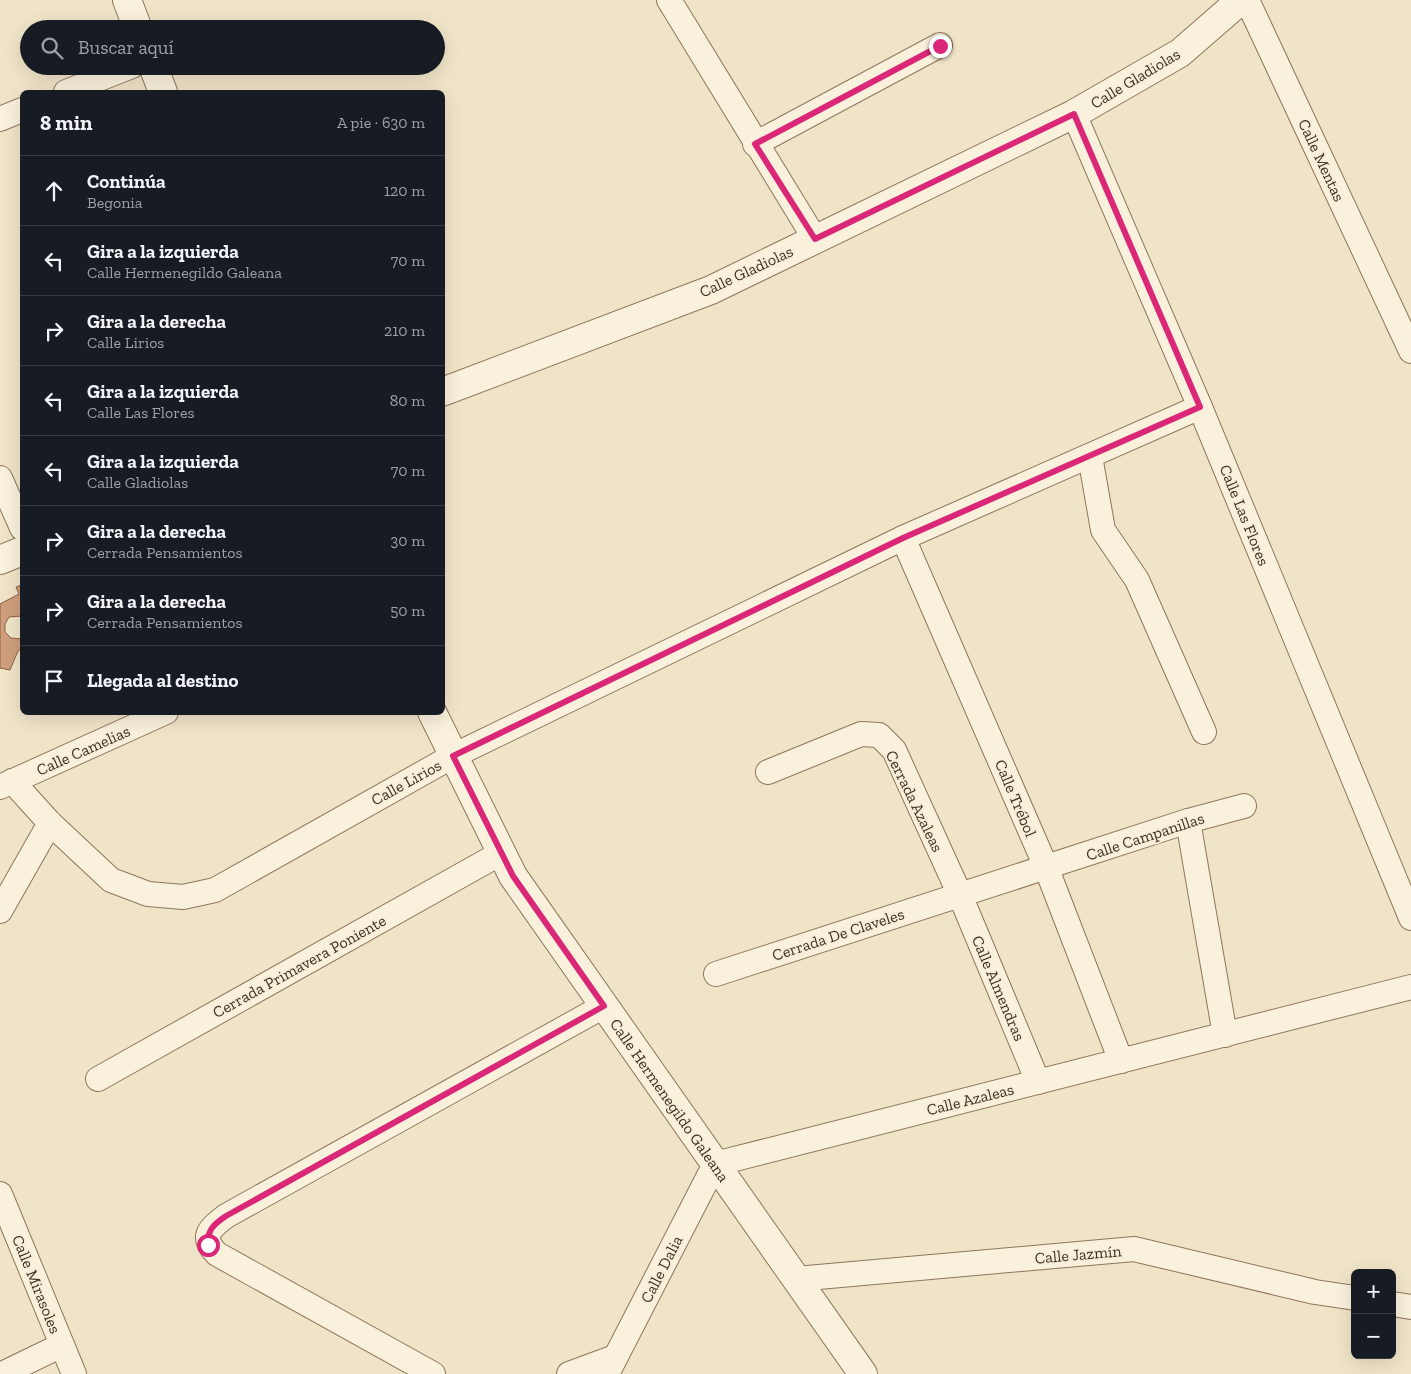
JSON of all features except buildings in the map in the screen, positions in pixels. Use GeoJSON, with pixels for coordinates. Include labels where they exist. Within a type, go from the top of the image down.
{"type":"FeatureCollection","features":[{"type":"Feature","properties":{"kind":"street"},"geometry":{"type":"LineString","coordinates":[[127,0],[135,20]]}},
{"type":"Feature","properties":{"kind":"street"},"geometry":{"type":"LineString","coordinates":[[669,0],[755,144],[815,239]]}},
{"type":"Feature","properties":{"kind":"street","name":"Calle Gladiolas"},"geometry":{"type":"LineString","coordinates":[[445,391],[711,290],[1074,114],[1180,53],[1242,0]]}},
{"type":"Feature","properties":{"kind":"street","name":"Calle Mentas"},"geometry":{"type":"LineString","coordinates":[[1248,0],[1404,317],[1411,351]]}},
{"type":"Feature","properties":{"kind":"street"},"geometry":{"type":"LineString","coordinates":[[755,144],[940,46]]}},
{"type":"Feature","properties":{"kind":"street"},"geometry":{"type":"LineString","coordinates":[[71,90],[109,75]]}},
{"type":"Feature","properties":{"kind":"street"},"geometry":{"type":"LineString","coordinates":[[156,75],[162,90]]}},
{"type":"Feature","properties":{"kind":"street"},"geometry":{"type":"LineString","coordinates":[[0,118],[20,111]]}},
{"type":"Feature","properties":{"kind":"street","name":"Calle Las Flores"},"geometry":{"type":"LineString","coordinates":[[1074,114],[1200,407],[1411,918]]}},
{"type":"Feature","properties":{"kind":"street","name":"Calle Lirios"},"geometry":{"type":"LineString","coordinates":[[6,784],[111,880],[148,894],[184,897],[216,890],[453,756],[903,538],[1200,407]]}},
{"type":"Feature","properties":{"kind":"street"},"geometry":{"type":"LineString","coordinates":[[1090,456],[1103,530],[1137,580],[1204,732]]}},
{"type":"Feature","properties":{"kind":"street"},"geometry":{"type":"LineString","coordinates":[[0,478],[20,523]]}},
{"type":"Feature","properties":{"kind":"street","name":"Calle Trébol"},"geometry":{"type":"LineString","coordinates":[[903,538],[1046,867],[1121,1061]]}},
{"type":"Feature","properties":{"kind":"street"},"geometry":{"type":"LineString","coordinates":[[0,560],[20,552]]}},
{"type":"Feature","properties":{"kind":"street","name":"Calle Camelias"},"geometry":{"type":"LineString","coordinates":[[6,784],[159,715]]}},
{"type":"Feature","properties":{"kind":"street","name":"Calle Hermenegildo Galeana"},"geometry":{"type":"LineString","coordinates":[[433,715],[513,876],[863,1374]]}},
{"type":"Feature","properties":{"kind":"street","name":"Cerrada Azaleas"},"geometry":{"type":"LineString","coordinates":[[768,772],[860,734],[879,735],[894,750],[960,895]]}},
{"type":"Feature","properties":{"kind":"street","name":"Calle Campanillas"},"geometry":{"type":"LineString","coordinates":[[960,895],[1188,821],[1244,806]]}},
{"type":"Feature","properties":{"kind":"street"},"geometry":{"type":"LineString","coordinates":[[1188,821],[1225,1035]]}},
{"type":"Feature","properties":{"kind":"street"},"geometry":{"type":"LineString","coordinates":[[0,911],[50,823]]}},
{"type":"Feature","properties":{"kind":"street","name":"Cerrada Primavera Poniente"},"geometry":{"type":"LineString","coordinates":[[98,1079],[501,853]]}},
{"type":"Feature","properties":{"kind":"street","name":"Cerrada De Claveles"},"geometry":{"type":"LineString","coordinates":[[716,974],[960,895]]}},
{"type":"Feature","properties":{"kind":"street","name":"Calle Almendras"},"geometry":{"type":"LineString","coordinates":[[960,895],[1038,1082]]}},
{"type":"Feature","properties":{"kind":"street","name":"Calle Azaleas"},"geometry":{"type":"LineString","coordinates":[[715,1164],[1411,987]]}},
{"type":"Feature","properties":{"kind":"street"},"geometry":{"type":"LineString","coordinates":[[433,1374],[217,1254],[208,1245],[207,1235],[214,1225],[226,1216],[604,1006]]}},
{"type":"Feature","properties":{"kind":"street","name":"Calle Dalia"},"geometry":{"type":"LineString","coordinates":[[611,1366],[715,1164]]}},
{"type":"Feature","properties":{"kind":"street","name":"Calle Mirasoles"},"geometry":{"type":"LineString","coordinates":[[1,1197],[74,1374]]}},
{"type":"Feature","properties":{"kind":"street","name":"Calle Jazmín"},"geometry":{"type":"LineString","coordinates":[[796,1279],[1134,1250],[1315,1292],[1351,1297]]}},
{"type":"Feature","properties":{"kind":"street"},"geometry":{"type":"LineString","coordinates":[[1396,1305],[1411,1307]]}},
{"type":"Feature","properties":{"kind":"street"},"geometry":{"type":"LineString","coordinates":[[2,1374],[62,1345]]}},
{"type":"Feature","properties":{"kind":"street"},"geometry":{"type":"LineString","coordinates":[[569,1374],[611,1366]]}},
{"type":"Feature","properties":{"kind":"route"},"geometry":{"type":"LineString","coordinates":[[208,1245],[207,1235],[214,1225],[226,1216],[604,1006],[513,876],[453,756],[903,538],[1200,407],[1074,114],[815,239],[755,144],[940,46]]}}]}
